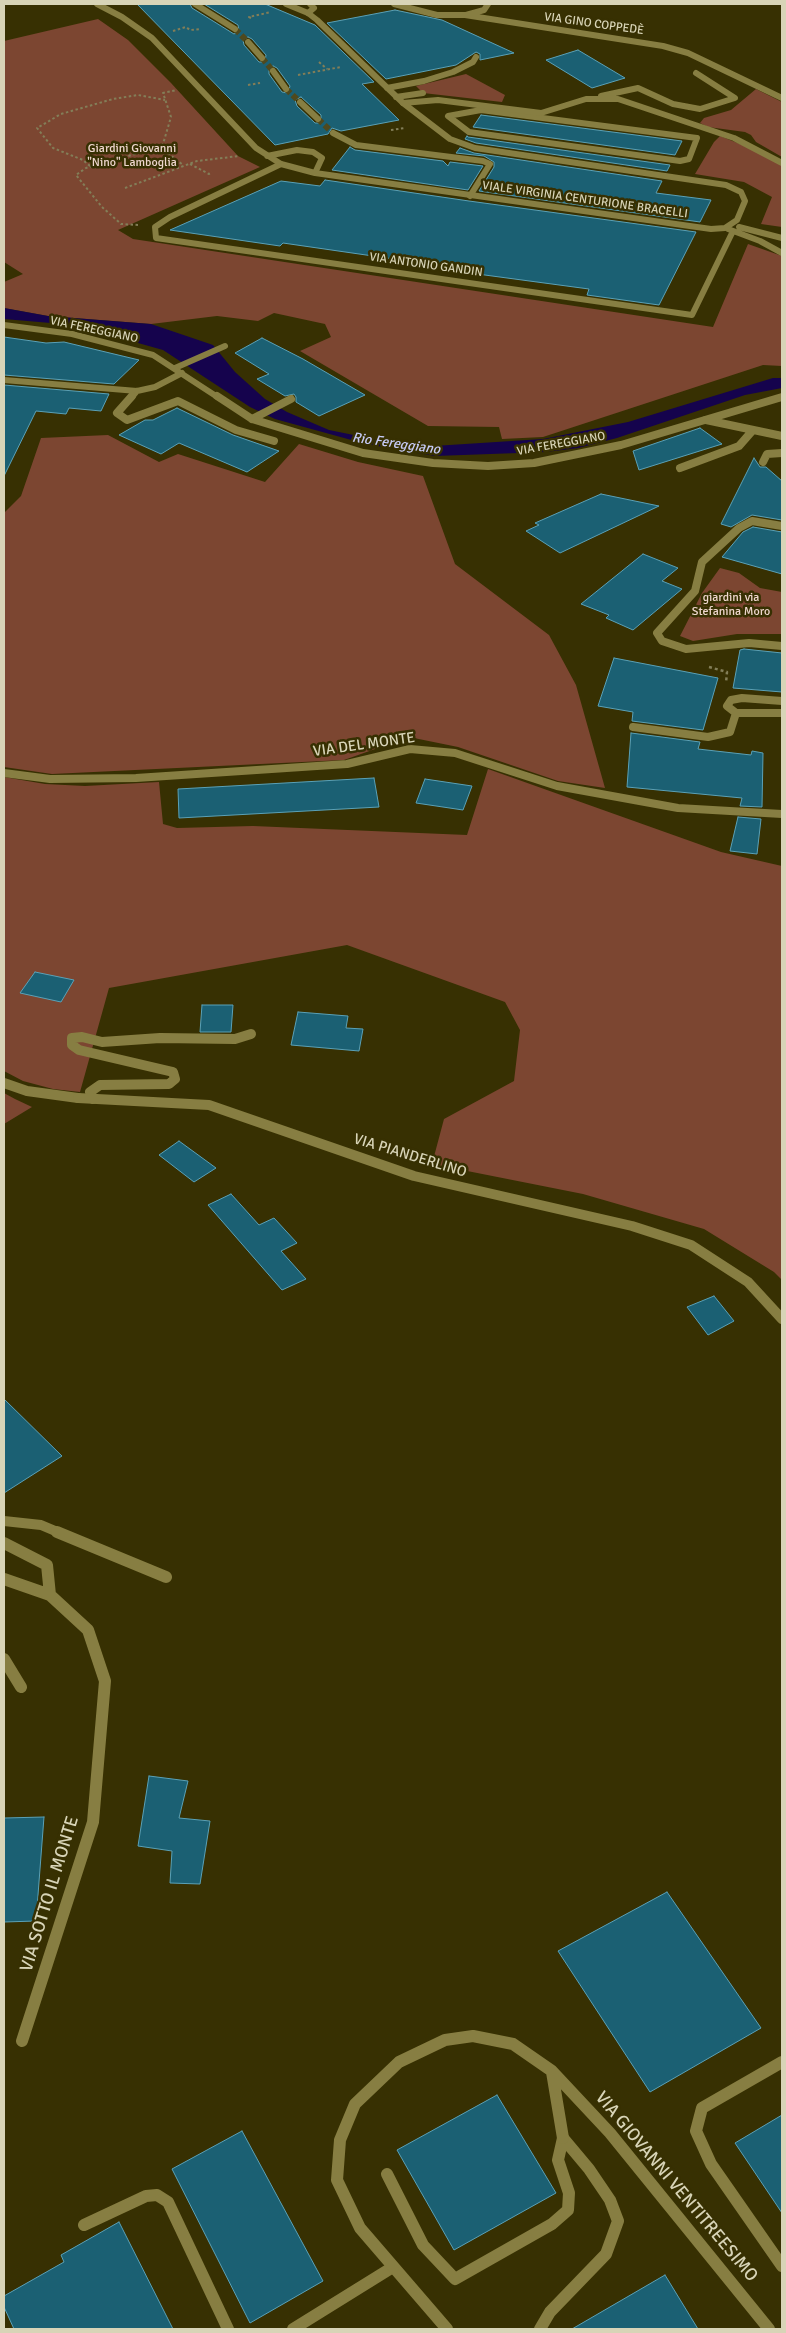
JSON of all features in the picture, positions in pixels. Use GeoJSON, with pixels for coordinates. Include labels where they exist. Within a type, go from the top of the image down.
{"type":"FeatureCollection","features":[{"type":"Feature","properties":{"kind":"street","name":"VIALE VIRGINIA CENTURIONE BRACELLI"},"geometry":{"type":"LineString","coordinates":[[97,4],[122,17],[152,38],[210,101],[267,156],[281,164],[315,173],[470,196],[711,229],[730,228]]}},
{"type":"Feature","properties":{"kind":"street"},"geometry":{"type":"LineString","coordinates":[[187,4],[198,6],[235,29]]}},
{"type":"Feature","properties":{"kind":"street"},"geometry":{"type":"LineString","coordinates":[[286,4],[308,13],[403,104],[428,124],[450,138],[475,148],[726,185],[740,192],[745,201],[737,220],[730,228]]}},
{"type":"Feature","properties":{"kind":"street"},"geometry":{"type":"LineString","coordinates":[[308,13],[314,8],[310,4]]}},
{"type":"Feature","properties":{"kind":"street","name":"VIA GINO COPPEDÈ"},"geometry":{"type":"LineString","coordinates":[[394,4],[437,16],[466,15],[663,46],[721,68],[782,98]]}},
{"type":"Feature","properties":{"kind":"street"},"geometry":{"type":"LineString","coordinates":[[466,15],[484,10],[488,4]]}},
{"type":"Feature","properties":{"kind":"street"},"geometry":{"type":"LineString","coordinates":[[248,42],[262,58]]}},
{"type":"Feature","properties":{"kind":"street"},"geometry":{"type":"LineString","coordinates":[[387,88],[424,81],[453,72],[473,62],[476,57]]}},
{"type":"Feature","properties":{"kind":"street"},"geometry":{"type":"LineString","coordinates":[[273,71],[276,79],[286,89]]}},
{"type":"Feature","properties":{"kind":"street"},"geometry":{"type":"LineString","coordinates":[[403,104],[438,100],[541,113],[620,90],[638,88],[673,104],[700,109],[735,98],[734,95],[696,73]]}},
{"type":"Feature","properties":{"kind":"street"},"geometry":{"type":"LineString","coordinates":[[396,97],[423,93]]}},
{"type":"Feature","properties":{"kind":"street"},"geometry":{"type":"LineString","coordinates":[[596,98],[618,99],[734,138],[782,164]]}},
{"type":"Feature","properties":{"kind":"street"},"geometry":{"type":"LineString","coordinates":[[300,102],[318,119]]}},
{"type":"Feature","properties":{"kind":"street"},"geometry":{"type":"LineString","coordinates":[[481,110],[697,138],[689,159],[680,161],[469,132],[448,116],[481,110]]}},
{"type":"Feature","properties":{"kind":"street"},"geometry":{"type":"LineString","coordinates":[[333,133],[356,145],[483,161],[490,164],[470,196]]}},
{"type":"Feature","properties":{"kind":"street"},"geometry":{"type":"LineString","coordinates":[[267,156],[297,150],[313,152],[322,158],[315,173]]}},
{"type":"Feature","properties":{"kind":"street"},"geometry":{"type":"LineString","coordinates":[[155,226],[281,164]]}},
{"type":"Feature","properties":{"kind":"street","name":"VIA ANTONIO GANDIN"},"geometry":{"type":"LineString","coordinates":[[155,226],[156,238],[692,315],[730,228]]}},
{"type":"Feature","properties":{"kind":"street"},"geometry":{"type":"LineString","coordinates":[[730,228],[782,238]]}},
{"type":"Feature","properties":{"kind":"street"},"geometry":{"type":"LineString","coordinates":[[730,228],[782,253]]}},
{"type":"Feature","properties":{"kind":"street","name":"VIA FEREGGIANO"},"geometry":{"type":"LineString","coordinates":[[4,325],[81,336],[153,355],[252,419],[363,453],[433,464],[488,466],[534,463],[621,445],[782,397]]}},
{"type":"Feature","properties":{"kind":"street"},"geometry":{"type":"LineString","coordinates":[[175,368],[222,347]]}},
{"type":"Feature","properties":{"kind":"street"},"geometry":{"type":"LineString","coordinates":[[4,380],[137,391],[155,387],[182,373]]}},
{"type":"Feature","properties":{"kind":"street"},"geometry":{"type":"LineString","coordinates":[[137,391],[117,413],[127,420],[178,401],[236,430],[274,441]]}},
{"type":"Feature","properties":{"kind":"street"},"geometry":{"type":"LineString","coordinates":[[252,419],[291,399]]}},
{"type":"Feature","properties":{"kind":"street"},"geometry":{"type":"LineString","coordinates":[[706,420],[782,436]]}},
{"type":"Feature","properties":{"kind":"street"},"geometry":{"type":"LineString","coordinates":[[680,468],[739,446],[753,430]]}},
{"type":"Feature","properties":{"kind":"street"},"geometry":{"type":"LineString","coordinates":[[763,462],[767,454],[782,453]]}},
{"type":"Feature","properties":{"kind":"street"},"geometry":{"type":"LineString","coordinates":[[782,526],[752,521],[740,528],[702,562],[695,591],[657,633],[662,641],[686,649],[749,643],[782,646]]}},
{"type":"Feature","properties":{"kind":"street"},"geometry":{"type":"LineString","coordinates":[[782,701],[731,700],[727,706],[736,713],[782,713]]}},
{"type":"Feature","properties":{"kind":"street"},"geometry":{"type":"LineString","coordinates":[[633,727],[708,737],[730,732],[736,713]]}},
{"type":"Feature","properties":{"kind":"street","name":"VIA DEL MONTE"},"geometry":{"type":"LineString","coordinates":[[4,773],[50,778],[101,780],[145,778],[347,764],[410,749],[455,753],[557,786],[678,808],[782,814]]}},
{"type":"Feature","properties":{"kind":"street"},"geometry":{"type":"LineString","coordinates":[[93,1099],[90,1092],[100,1085],[169,1084],[175,1079],[172,1072],[163,1068],[79,1050],[72,1044],[72,1038],[82,1037],[102,1042],[160,1038],[236,1039],[251,1034]]}},
{"type":"Feature","properties":{"kind":"street","name":"VIA PIANDERLINO"},"geometry":{"type":"LineString","coordinates":[[4,1083],[27,1091],[78,1098],[210,1105],[414,1176],[632,1226],[690,1245],[748,1282],[782,1319]]}},
{"type":"Feature","properties":{"kind":"street"},"geometry":{"type":"LineString","coordinates":[[4,1521],[41,1526],[166,1577]]}},
{"type":"Feature","properties":{"kind":"street"},"geometry":{"type":"LineString","coordinates":[[4,1543],[46,1565],[50,1594]]}},
{"type":"Feature","properties":{"kind":"street","name":"VIA SOTTO IL MONTE"},"geometry":{"type":"LineString","coordinates":[[4,1579],[50,1594],[88,1630],[105,1681],[93,1822],[22,2041]]}},
{"type":"Feature","properties":{"kind":"street"},"geometry":{"type":"LineString","coordinates":[[4,1659],[21,1687]]}},
{"type":"Feature","properties":{"kind":"street","name":"VIA GIOVANNI VENTITREESIMO"},"geometry":{"type":"LineString","coordinates":[[446,2329],[360,2228],[337,2180],[340,2140],[355,2104],[399,2062],[445,2040],[473,2036],[513,2044],[552,2071],[610,2133],[769,2329]]}},
{"type":"Feature","properties":{"kind":"street","name":"VIA GIOVANNI VENTITREESIMO"},"geometry":{"type":"LineString","coordinates":[[782,2062],[702,2108],[696,2131],[711,2164],[782,2266]]}},
{"type":"Feature","properties":{"kind":"street"},"geometry":{"type":"LineString","coordinates":[[387,2174],[423,2245],[455,2279],[552,2224],[568,2210],[569,2193],[558,2160],[563,2138],[552,2071]]}},
{"type":"Feature","properties":{"kind":"street"},"geometry":{"type":"LineString","coordinates":[[540,2329],[550,2312],[606,2254],[618,2221],[610,2200],[589,2169],[563,2138]]}},
{"type":"Feature","properties":{"kind":"street"},"geometry":{"type":"LineString","coordinates":[[84,2225],[146,2196],[157,2195],[168,2202],[228,2329]]}},
{"type":"Feature","properties":{"kind":"street"},"geometry":{"type":"LineString","coordinates":[[294,2329],[393,2267]]}},
{"type":"Feature","properties":{"kind":"path"},"geometry":{"type":"LineString","coordinates":[[320,62],[328,70]]}},
{"type":"Feature","properties":{"kind":"path"},"geometry":{"type":"LineString","coordinates":[[248,85],[360,63]]}},
{"type":"Feature","properties":{"kind":"path"},"geometry":{"type":"LineString","coordinates":[[155,226],[121,224],[102,207],[76,175],[90,166],[163,144],[170,117],[163,93],[178,90]]}},
{"type":"Feature","properties":{"kind":"path"},"geometry":{"type":"LineString","coordinates":[[90,166],[83,160],[53,148],[36,128],[61,114],[113,99],[138,95],[156,100],[165,100]]}},
{"type":"Feature","properties":{"kind":"path"},"geometry":{"type":"LineString","coordinates":[[160,146],[183,165]]}},
{"type":"Feature","properties":{"kind":"path"},"geometry":{"type":"LineString","coordinates":[[125,188],[189,163],[238,156]]}},
{"type":"Feature","properties":{"kind":"path"},"geometry":{"type":"LineString","coordinates":[[189,163],[208,174],[212,172]]}},
{"type":"Feature","properties":{"kind":"green space","name":"Giardini Giovanni \"Nino\" Lamboglia"},"geometry":{"type":"Polygon","coordinates":[[[98,19],[128,40],[171,83],[238,156],[260,167],[118,230],[133,239],[713,327],[748,244],[782,256],[782,366],[763,365],[543,437],[502,439],[499,427],[428,426],[300,351],[331,337],[325,324],[274,313],[258,321],[217,316],[151,324],[48,316],[4,308],[4,282],[23,274],[4,262],[4,41],[98,19]]]}},
{"type":"Feature","properties":{"kind":"green space"},"geometry":{"type":"Polygon","coordinates":[[[466,74],[505,95],[502,102],[423,93],[416,86],[466,74]]]}},
{"type":"Feature","properties":{"kind":"green space"},"geometry":{"type":"Polygon","coordinates":[[[756,89],[782,102],[782,157],[756,142],[751,135],[745,132],[708,127],[700,123],[704,118],[731,110],[756,89]]]}},
{"type":"Feature","properties":{"kind":"green space"},"geometry":{"type":"Polygon","coordinates":[[[720,136],[745,146],[782,165],[782,227],[761,224],[772,197],[744,182],[695,174],[714,142],[720,136]]]}},
{"type":"Feature","properties":{"kind":"green space"},"geometry":{"type":"Polygon","coordinates":[[[108,435],[159,462],[178,454],[265,482],[299,444],[358,462],[423,476],[455,564],[549,635],[576,685],[605,788],[558,781],[458,747],[409,737],[344,760],[52,774],[4,767],[4,513],[21,496],[41,438],[108,435]]]}},
{"type":"Feature","properties":{"kind":"green space","name":"giardini via Stefanina Moro"},"geometry":{"type":"Polygon","coordinates":[[[720,568],[739,573],[760,588],[782,592],[782,634],[737,634],[693,641],[680,636],[702,593],[720,568]]]}},
{"type":"Feature","properties":{"kind":"green space"},"geometry":{"type":"Polygon","coordinates":[[[488,769],[721,852],[782,866],[782,1280],[774,1272],[704,1229],[583,1194],[432,1164],[444,1119],[514,1081],[520,1030],[505,1002],[347,945],[109,988],[80,1092],[53,1089],[23,1081],[4,1071],[4,777],[45,784],[85,786],[159,782],[163,824],[177,828],[253,826],[467,835],[488,769]]]}},
{"type":"Feature","properties":{"kind":"green space"},"geometry":{"type":"Polygon","coordinates":[[[4,1093],[15,1099],[32,1107],[4,1124],[4,1093]]]}},
{"type":"Feature","properties":{"kind":"water","name":"Rio Fereggiano"},"geometry":{"type":"Polygon","coordinates":[[[4,308],[48,316],[151,324],[213,345],[235,372],[265,399],[287,412],[329,430],[393,443],[434,446],[543,439],[628,422],[773,378],[782,378],[782,388],[745,395],[617,438],[578,448],[546,452],[435,456],[366,444],[275,419],[250,407],[163,350],[74,325],[4,319],[4,308]]]}},
{"type":"Feature","properties":{"kind":"building"},"geometry":{"type":"Polygon","coordinates":[[[137,4],[190,4],[192,8],[234,34],[239,31],[238,25],[204,4],[265,4],[315,25],[374,82],[362,84],[399,120],[341,131],[332,128],[328,134],[275,145],[137,4]],[[248,37],[243,40],[244,45],[259,62],[265,62],[266,55],[248,37]],[[273,66],[269,69],[269,74],[282,92],[288,93],[290,86],[277,68],[273,66]],[[301,97],[295,100],[297,106],[315,123],[321,123],[321,115],[301,97]]]}},
{"type":"Feature","properties":{"kind":"building"},"geometry":{"type":"Polygon","coordinates":[[[395,10],[442,20],[514,53],[480,60],[480,54],[476,52],[456,65],[386,79],[327,23],[395,10]]]}},
{"type":"Feature","properties":{"kind":"building"},"geometry":{"type":"Polygon","coordinates":[[[578,50],[625,78],[592,88],[546,60],[578,50]]]}},
{"type":"Feature","properties":{"kind":"building"},"geometry":{"type":"Polygon","coordinates":[[[481,115],[682,141],[675,155],[473,127],[481,115]]]}},
{"type":"Feature","properties":{"kind":"building"},"geometry":{"type":"Polygon","coordinates":[[[467,136],[670,165],[667,171],[476,143],[465,139],[467,136]]]}},
{"type":"Feature","properties":{"kind":"building"},"geometry":{"type":"Polygon","coordinates":[[[350,147],[355,150],[443,161],[448,166],[450,162],[483,166],[468,190],[332,170],[350,147]]]}},
{"type":"Feature","properties":{"kind":"building"},"geometry":{"type":"Polygon","coordinates":[[[460,148],[474,153],[662,181],[656,193],[711,200],[700,222],[479,191],[494,167],[494,162],[484,156],[456,153],[460,148]]]}},
{"type":"Feature","properties":{"kind":"building"},"geometry":{"type":"Polygon","coordinates":[[[325,180],[696,232],[659,305],[587,295],[589,289],[455,271],[456,268],[283,243],[280,246],[170,230],[281,181],[320,186],[325,180]]]}},
{"type":"Feature","properties":{"kind":"building"},"geometry":{"type":"Polygon","coordinates":[[[4,337],[46,343],[64,342],[139,360],[114,384],[4,375],[4,337]]]}},
{"type":"Feature","properties":{"kind":"building"},"geometry":{"type":"Polygon","coordinates":[[[262,338],[365,395],[319,416],[296,402],[294,394],[285,396],[257,379],[269,374],[235,353],[262,338]]]}},
{"type":"Feature","properties":{"kind":"building"},"geometry":{"type":"Polygon","coordinates":[[[4,385],[109,394],[101,411],[69,408],[66,414],[36,411],[4,476],[4,385]]]}},
{"type":"Feature","properties":{"kind":"building"},"geometry":{"type":"Polygon","coordinates":[[[177,408],[233,435],[279,451],[247,472],[179,443],[161,454],[119,435],[145,420],[153,420],[177,408]]]}},
{"type":"Feature","properties":{"kind":"building"},"geometry":{"type":"Polygon","coordinates":[[[700,428],[722,444],[639,470],[633,451],[700,428]]]}},
{"type":"Feature","properties":{"kind":"building"},"geometry":{"type":"Polygon","coordinates":[[[754,458],[760,467],[766,467],[782,481],[782,520],[752,515],[731,527],[721,524],[754,458]]]}},
{"type":"Feature","properties":{"kind":"building"},"geometry":{"type":"Polygon","coordinates":[[[601,494],[659,506],[560,553],[526,531],[539,525],[535,523],[601,494]]]}},
{"type":"Feature","properties":{"kind":"building"},"geometry":{"type":"Polygon","coordinates":[[[753,527],[782,532],[782,574],[722,557],[743,532],[753,527]]]}},
{"type":"Feature","properties":{"kind":"building"},"geometry":{"type":"Polygon","coordinates":[[[643,554],[678,568],[662,581],[682,589],[633,630],[606,618],[609,615],[581,604],[643,554]]]}},
{"type":"Feature","properties":{"kind":"building"},"geometry":{"type":"Polygon","coordinates":[[[740,650],[782,653],[782,692],[733,688],[740,650]]]}},
{"type":"Feature","properties":{"kind":"building"},"geometry":{"type":"Polygon","coordinates":[[[614,658],[718,678],[703,730],[632,721],[633,712],[598,706],[614,658]]]}},
{"type":"Feature","properties":{"kind":"building"},"geometry":{"type":"Polygon","coordinates":[[[631,733],[700,742],[698,749],[751,755],[752,751],[763,753],[762,807],[740,806],[742,798],[627,787],[631,733]]]}},
{"type":"Feature","properties":{"kind":"building"},"geometry":{"type":"Polygon","coordinates":[[[374,778],[379,807],[179,818],[178,789],[374,778]]]}},
{"type":"Feature","properties":{"kind":"building"},"geometry":{"type":"Polygon","coordinates":[[[425,779],[472,786],[463,810],[416,803],[425,779]]]}},
{"type":"Feature","properties":{"kind":"building"},"geometry":{"type":"Polygon","coordinates":[[[738,817],[761,819],[757,854],[730,851],[738,817]]]}},
{"type":"Feature","properties":{"kind":"building"},"geometry":{"type":"Polygon","coordinates":[[[35,972],[74,980],[61,1002],[20,993],[35,972]]]}},
{"type":"Feature","properties":{"kind":"building"},"geometry":{"type":"Polygon","coordinates":[[[202,1005],[233,1005],[231,1032],[200,1032],[202,1005]]]}},
{"type":"Feature","properties":{"kind":"building"},"geometry":{"type":"Polygon","coordinates":[[[298,1012],[348,1016],[346,1028],[363,1029],[359,1051],[291,1045],[298,1012]]]}},
{"type":"Feature","properties":{"kind":"building"},"geometry":{"type":"Polygon","coordinates":[[[179,1141],[216,1168],[194,1182],[159,1155],[179,1141]]]}},
{"type":"Feature","properties":{"kind":"building"},"geometry":{"type":"Polygon","coordinates":[[[231,1194],[259,1225],[274,1218],[297,1243],[281,1251],[306,1279],[282,1290],[208,1205],[231,1194]]]}},
{"type":"Feature","properties":{"kind":"building"},"geometry":{"type":"Polygon","coordinates":[[[714,1296],[734,1321],[708,1335],[687,1307],[714,1296]]]}},
{"type":"Feature","properties":{"kind":"building"},"geometry":{"type":"Polygon","coordinates":[[[4,1399],[62,1456],[4,1493],[4,1399]]]}},
{"type":"Feature","properties":{"kind":"building"},"geometry":{"type":"Polygon","coordinates":[[[149,1776],[188,1781],[179,1818],[210,1821],[200,1884],[170,1883],[172,1851],[138,1846],[149,1776]]]}},
{"type":"Feature","properties":{"kind":"building"},"geometry":{"type":"Polygon","coordinates":[[[44,1817],[36,1921],[4,1922],[4,1818],[44,1817]]]}},
{"type":"Feature","properties":{"kind":"building"},"geometry":{"type":"Polygon","coordinates":[[[667,1892],[761,2028],[650,2092],[558,1951],[667,1892]]]}},
{"type":"Feature","properties":{"kind":"building"},"geometry":{"type":"Polygon","coordinates":[[[497,2095],[556,2193],[454,2250],[397,2150],[497,2095]]]}},
{"type":"Feature","properties":{"kind":"building"},"geometry":{"type":"Polygon","coordinates":[[[782,2115],[782,2213],[735,2143],[782,2115]]]}},
{"type":"Feature","properties":{"kind":"building"},"geometry":{"type":"Polygon","coordinates":[[[242,2131],[323,2281],[250,2323],[172,2169],[242,2131]]]}},
{"type":"Feature","properties":{"kind":"building"},"geometry":{"type":"Polygon","coordinates":[[[119,2222],[173,2329],[14,2329],[4,2307],[4,2296],[64,2262],[61,2255],[119,2222]]]}},
{"type":"Feature","properties":{"kind":"building"},"geometry":{"type":"Polygon","coordinates":[[[665,2275],[698,2329],[572,2329],[665,2275]]]}},
{"type":"Feature","properties":{"kind":"tunnel"},"geometry":{"type":"LineString","coordinates":[[235,29],[248,42]]}},
{"type":"Feature","properties":{"kind":"tunnel"},"geometry":{"type":"LineString","coordinates":[[262,58],[273,71]]}},
{"type":"Feature","properties":{"kind":"tunnel"},"geometry":{"type":"LineString","coordinates":[[286,89],[300,102]]}},
{"type":"Feature","properties":{"kind":"tunnel"},"geometry":{"type":"LineString","coordinates":[[318,119],[333,133]]}}]}
